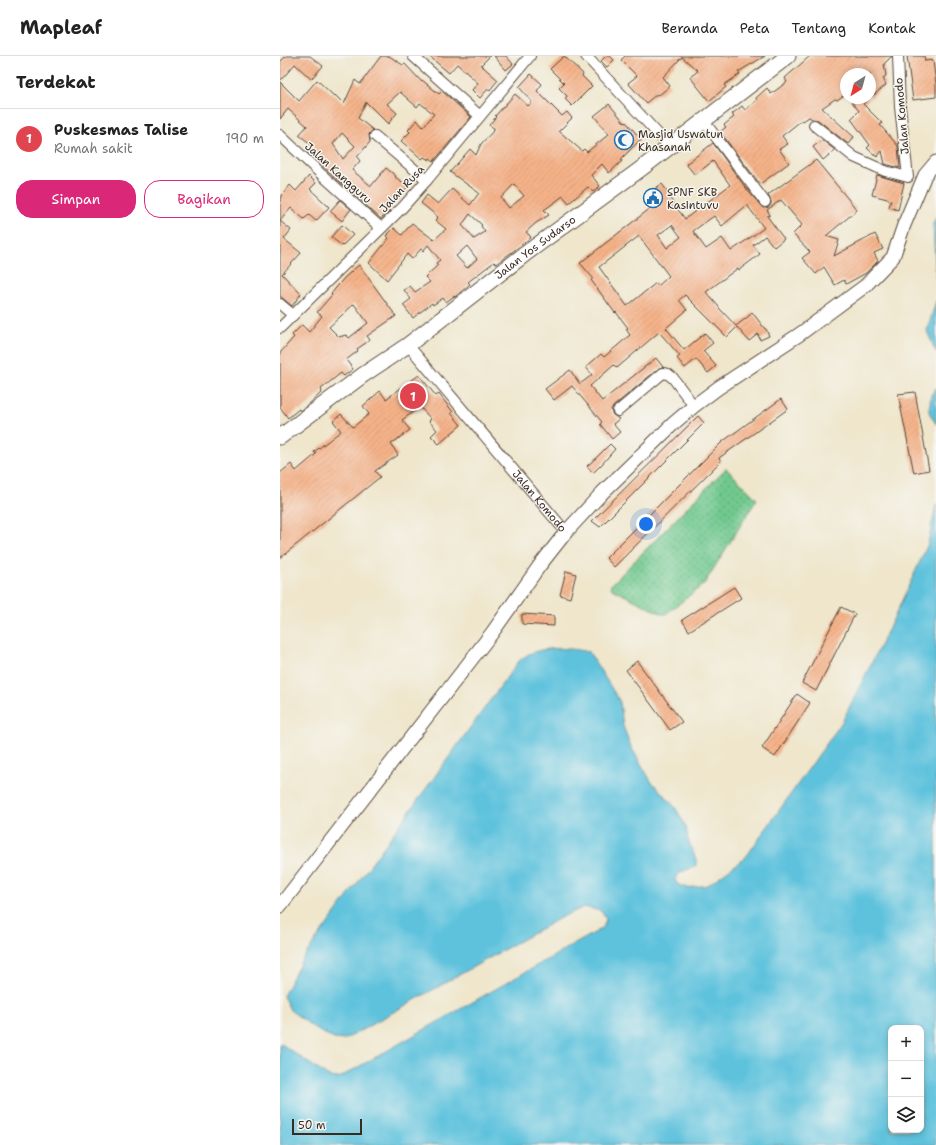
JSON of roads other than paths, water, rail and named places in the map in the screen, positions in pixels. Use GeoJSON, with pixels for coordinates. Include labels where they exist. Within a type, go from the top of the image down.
{"type":"FeatureCollection","features":[{"type":"Feature","properties":{"kind":"highway","name":"Jalan Yos Sudarso"},"geometry":{"type":"LineString","coordinates":[[280,437],[363,375],[408,345],[525,254],[788,56]]}},
{"type":"Feature","properties":{"kind":"main road","name":"Jalan Komodo"},"geometry":{"type":"LineString","coordinates":[[566,532],[602,492],[674,423],[694,406],[718,388],[800,334],[865,286],[893,257],[904,225],[925,175],[936,162]]}},
{"type":"Feature","properties":{"kind":"main road"},"geometry":{"type":"LineString","coordinates":[[280,906],[492,633],[566,532]]}},
{"type":"Feature","properties":{"kind":"street"},"geometry":{"type":"LineString","coordinates":[[413,56],[480,116]]}},
{"type":"Feature","properties":{"kind":"street","name":"Jalan Rusa"},"geometry":{"type":"LineString","coordinates":[[280,328],[402,208],[428,180],[530,56]]}},
{"type":"Feature","properties":{"kind":"street"},"geometry":{"type":"LineString","coordinates":[[586,56],[669,146]]}},
{"type":"Feature","properties":{"kind":"street","name":"Jalan Komodo"},"geometry":{"type":"LineString","coordinates":[[814,126],[845,152],[854,157],[885,171],[908,177],[900,106],[898,56]]}},
{"type":"Feature","properties":{"kind":"street"},"geometry":{"type":"LineString","coordinates":[[703,120],[766,202]]}},
{"type":"Feature","properties":{"kind":"street","name":"Jalan Kangguru"},"geometry":{"type":"LineString","coordinates":[[280,135],[381,228]]}},
{"type":"Feature","properties":{"kind":"street"},"geometry":{"type":"LineString","coordinates":[[375,136],[428,180]]}},
{"type":"Feature","properties":{"kind":"street"},"geometry":{"type":"LineString","coordinates":[[280,304],[293,315]]}},
{"type":"Feature","properties":{"kind":"street","name":"Jalan Komodo"},"geometry":{"type":"LineString","coordinates":[[408,345],[566,532]]}},
{"type":"Feature","properties":{"kind":"street"},"geometry":{"type":"LineString","coordinates":[[618,411],[663,374],[668,374],[673,378],[694,406]]}},
{"type":"Feature","properties":{"kind":"water"},"geometry":{"type":"Polygon","coordinates":[[[936,218],[936,279],[933,223],[936,218]]]}},
{"type":"Feature","properties":{"kind":"water"},"geometry":{"type":"Polygon","coordinates":[[[936,301],[936,352],[927,331],[936,301]]]}},
{"type":"Feature","properties":{"kind":"water"},"geometry":{"type":"Polygon","coordinates":[[[936,388],[936,424],[929,412],[931,395],[936,388]]]}},
{"type":"Feature","properties":{"kind":"water"},"geometry":{"type":"Polygon","coordinates":[[[936,505],[936,1145],[280,1145],[280,1043],[329,1077],[339,1078],[603,928],[606,919],[601,911],[584,907],[560,918],[344,1040],[334,1039],[317,1030],[290,1010],[283,996],[303,958],[518,662],[535,651],[567,649],[589,652],[620,702],[623,726],[631,747],[651,781],[675,807],[686,827],[688,840],[696,859],[696,865],[682,872],[675,879],[677,884],[687,888],[708,885],[746,857],[842,722],[893,620],[928,544],[936,505]]]}},
{"type":"Feature","properties":{"kind":"place","name":"Masjid Uswatun Khasanah"},"geometry":{"type":"Point","coordinates":[624,140]}},
{"type":"Feature","properties":{"kind":"place","name":"SPNF SKB Kasintuvu"},"geometry":{"type":"Point","coordinates":[653,198]}},
{"type":"Feature","properties":{"kind":"place","name":"Puskesmas Talise"},"geometry":{"type":"Point","coordinates":[413,396]}}]}
